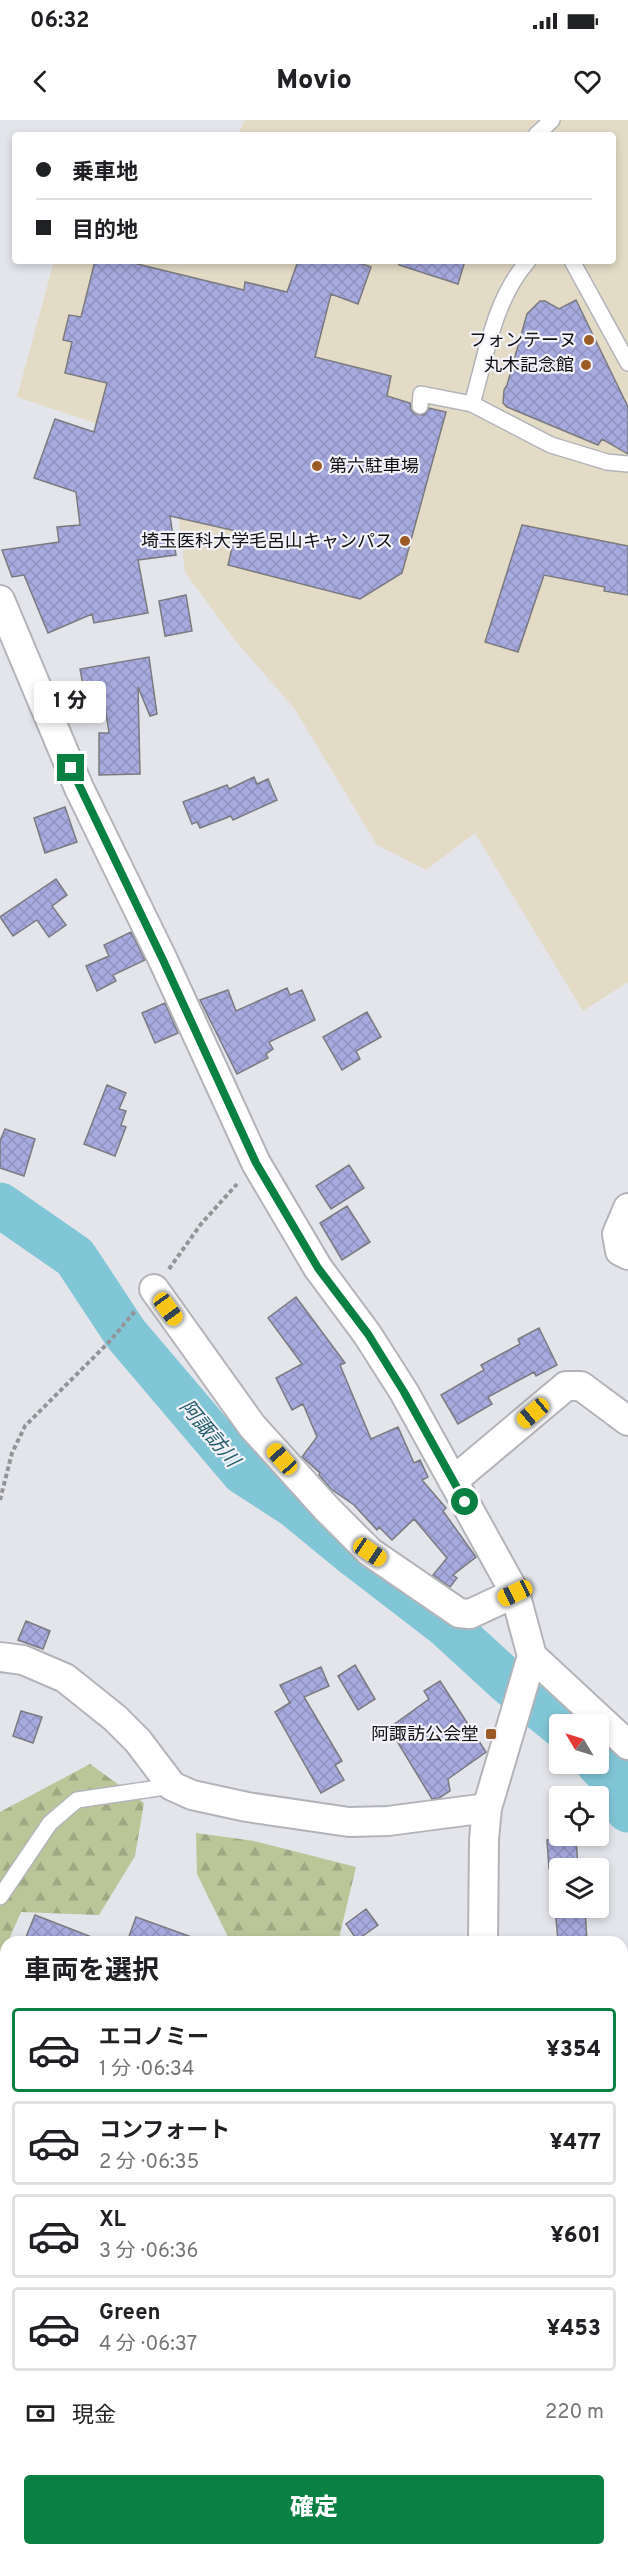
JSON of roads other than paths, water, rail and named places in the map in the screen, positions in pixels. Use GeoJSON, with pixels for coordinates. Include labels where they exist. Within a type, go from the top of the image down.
{"type":"FeatureCollection","features":[{"type":"Feature","properties":{"kind":"street"},"geometry":{"type":"LineString","coordinates":[[0,600],[79,788],[163,960],[256,1163],[318,1268],[368,1334],[404,1392],[515,1593],[529,1669],[487,1808],[484,1839],[483,1936]]}},
{"type":"Feature","properties":{"kind":"street"},"geometry":{"type":"LineString","coordinates":[[628,1208],[617,1234],[620,1251],[628,1255]]}},
{"type":"Feature","properties":{"kind":"street"},"geometry":{"type":"LineString","coordinates":[[154,1289],[252,1426],[370,1552],[459,1613],[470,1614],[515,1593]]}},
{"type":"Feature","properties":{"kind":"street"},"geometry":{"type":"LineString","coordinates":[[453,1481],[566,1386],[581,1386],[628,1421]]}},
{"type":"Feature","properties":{"kind":"street"},"geometry":{"type":"LineString","coordinates":[[0,1657],[23,1660],[64,1678],[115,1718],[172,1786],[192,1795],[247,1807],[349,1822],[388,1821],[487,1808]]}},
{"type":"Feature","properties":{"kind":"street"},"geometry":{"type":"LineString","coordinates":[[529,1669],[628,1745]]}},
{"type":"Feature","properties":{"kind":"lane"},"geometry":{"type":"LineString","coordinates":[[539,132],[552,120]]}},
{"type":"Feature","properties":{"kind":"lane"},"geometry":{"type":"LineString","coordinates":[[472,404],[501,304],[513,277],[525,264]]}},
{"type":"Feature","properties":{"kind":"lane"},"geometry":{"type":"LineString","coordinates":[[574,264],[628,363]]}},
{"type":"Feature","properties":{"kind":"lane"},"geometry":{"type":"LineString","coordinates":[[420,406],[421,394],[472,404],[551,445],[607,462],[628,464]]}},
{"type":"Feature","properties":{"kind":"lane"},"geometry":{"type":"LineString","coordinates":[[0,1897],[50,1824],[77,1800],[172,1786]]}},
{"type":"Feature","properties":{"kind":"waterway","name":"阿諏訪川"},"geometry":{"type":"LineString","coordinates":[[0,1205],[75,1257],[125,1333],[243,1472],[294,1505],[446,1625],[507,1681],[549,1715]]}},
{"type":"Feature","properties":{"kind":"waterway","name":"阿諏訪川"},"geometry":{"type":"LineString","coordinates":[[609,1774],[628,1810]]}},
{"type":"Feature","properties":{"kind":"place","name":"フォンテーヌ"},"geometry":{"type":"Point","coordinates":[589,340]}},
{"type":"Feature","properties":{"kind":"place","name":"丸木記念館"},"geometry":{"type":"Point","coordinates":[586,365]}},
{"type":"Feature","properties":{"kind":"place","name":"第六駐車場"},"geometry":{"type":"Point","coordinates":[317,466]}},
{"type":"Feature","properties":{"kind":"place","name":"埼玉医科大学毛呂山キャンパス"},"geometry":{"type":"Point","coordinates":[405,541]}},
{"type":"Feature","properties":{"kind":"place","name":"阿諏訪公会堂"},"geometry":{"type":"Point","coordinates":[491,1734]}}]}
